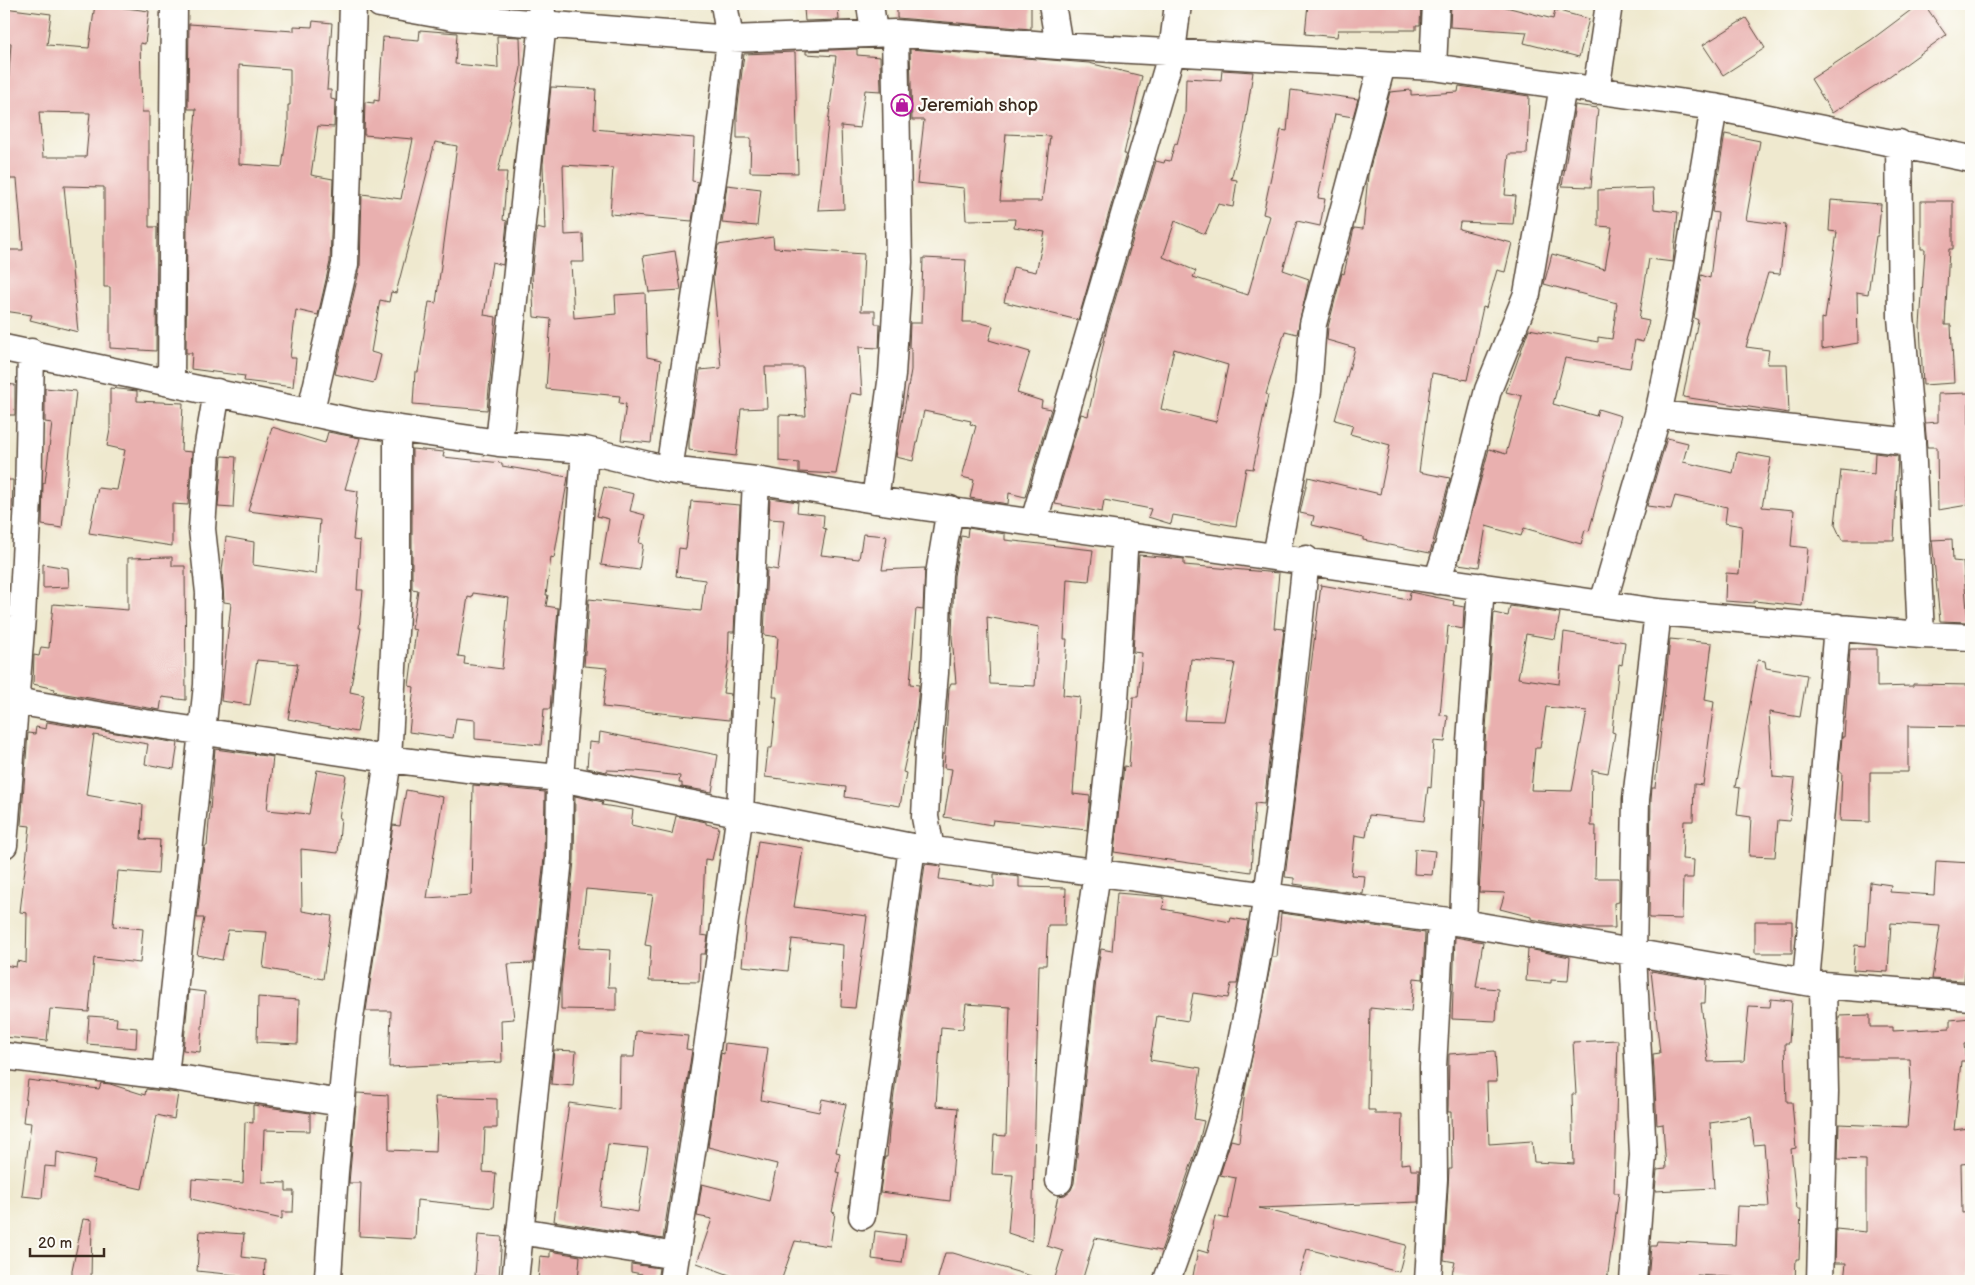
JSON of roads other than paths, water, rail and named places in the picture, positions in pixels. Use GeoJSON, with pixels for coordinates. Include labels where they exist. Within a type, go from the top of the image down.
{"type":"FeatureCollection","features":[{"type":"Feature","properties":{"kind":"street"},"geometry":{"type":"LineString","coordinates":[[171,382],[174,4]]}},
{"type":"Feature","properties":{"kind":"street"},"geometry":{"type":"LineString","coordinates":[[310,414],[345,264],[353,4]]}},
{"type":"Feature","properties":{"kind":"street"},"geometry":{"type":"LineString","coordinates":[[380,4],[454,17],[542,13],[730,39],[884,33],[1058,46],[1433,67],[1714,107],[1971,159]]}},
{"type":"Feature","properties":{"kind":"street"},"geometry":{"type":"LineString","coordinates":[[669,470],[719,140],[730,39],[724,4]]}},
{"type":"Feature","properties":{"kind":"street"},"geometry":{"type":"LineString","coordinates":[[870,4],[884,33],[899,262],[892,375],[875,500]]}},
{"type":"Feature","properties":{"kind":"street"},"geometry":{"type":"LineString","coordinates":[[1052,4],[1058,46]]}},
{"type":"Feature","properties":{"kind":"street"},"geometry":{"type":"LineString","coordinates":[[1034,521],[1172,52],[1178,4]]}},
{"type":"Feature","properties":{"kind":"street"},"geometry":{"type":"LineString","coordinates":[[1433,67],[1436,4]]}},
{"type":"Feature","properties":{"kind":"street"},"geometry":{"type":"LineString","coordinates":[[1596,91],[1609,4]]}},
{"type":"Feature","properties":{"kind":"street"},"geometry":{"type":"LineString","coordinates":[[499,443],[542,13]]}},
{"type":"Feature","properties":{"kind":"street"},"geometry":{"type":"LineString","coordinates":[[1276,556],[1308,391],[1313,324],[1382,65]]}},
{"type":"Feature","properties":{"kind":"street"},"geometry":{"type":"LineString","coordinates":[[1437,581],[1448,547],[1488,390],[1526,294],[1563,86]]}},
{"type":"Feature","properties":{"kind":"street"},"geometry":{"type":"LineString","coordinates":[[1603,603],[1658,414],[1679,316],[1714,107]]}},
{"type":"Feature","properties":{"kind":"street"},"geometry":{"type":"LineString","coordinates":[[1899,143],[1901,317],[1912,442],[1921,635]]}},
{"type":"Feature","properties":{"kind":"street"},"geometry":{"type":"LineString","coordinates":[[4,348],[171,382],[310,414],[499,443],[585,450],[669,470],[756,480],[875,500],[1034,521],[1658,612],[1921,635],[1971,637]]}},
{"type":"Feature","properties":{"kind":"street"},"geometry":{"type":"LineString","coordinates":[[4,845],[10,700],[28,500],[31,352]]}},
{"type":"Feature","properties":{"kind":"street"},"geometry":{"type":"LineString","coordinates":[[165,1076],[207,685],[209,593],[202,529],[207,450],[217,392]]}},
{"type":"Feature","properties":{"kind":"street"},"geometry":{"type":"LineString","coordinates":[[1658,414],[1912,442]]}},
{"type":"Feature","properties":{"kind":"street"},"geometry":{"type":"LineString","coordinates":[[328,1277],[342,1103],[364,917],[388,759],[397,595],[398,428]]}},
{"type":"Feature","properties":{"kind":"street"},"geometry":{"type":"LineString","coordinates":[[515,1281],[560,859],[560,778],[585,450]]}},
{"type":"Feature","properties":{"kind":"street"},"geometry":{"type":"LineString","coordinates":[[672,1281],[740,812],[756,480]]}},
{"type":"Feature","properties":{"kind":"street"},"geometry":{"type":"LineString","coordinates":[[862,1216],[922,848],[935,673],[939,574],[950,509]]}},
{"type":"Feature","properties":{"kind":"street"},"geometry":{"type":"LineString","coordinates":[[1059,1181],[1081,978],[1097,873],[1114,717],[1125,535]]}},
{"type":"Feature","properties":{"kind":"street"},"geometry":{"type":"LineString","coordinates":[[1167,1280],[1220,1127],[1236,1064],[1267,895],[1306,560]]}},
{"type":"Feature","properties":{"kind":"street"},"geometry":{"type":"LineString","coordinates":[[1428,1281],[1434,1179],[1433,1068],[1452,922],[1470,742],[1481,586]]}},
{"type":"Feature","properties":{"kind":"street"},"geometry":{"type":"LineString","coordinates":[[1633,1281],[1644,1155],[1633,954],[1636,799],[1658,612]]}},
{"type":"Feature","properties":{"kind":"street"},"geometry":{"type":"LineString","coordinates":[[1820,1281],[1825,1092],[1814,984],[1837,627]]}},
{"type":"Feature","properties":{"kind":"street"},"geometry":{"type":"LineString","coordinates":[[10,700],[388,759],[560,778],[922,848],[1452,922],[1814,984],[1971,998]]}},
{"type":"Feature","properties":{"kind":"street"},"geometry":{"type":"LineString","coordinates":[[4,1056],[165,1076],[342,1103]]}},
{"type":"Feature","properties":{"kind":"street"},"geometry":{"type":"LineString","coordinates":[[520,1231],[676,1256]]}},
{"type":"Feature","properties":{"kind":"place","name":"Jeremiah shop"},"geometry":{"type":"Point","coordinates":[902,105]}}]}
